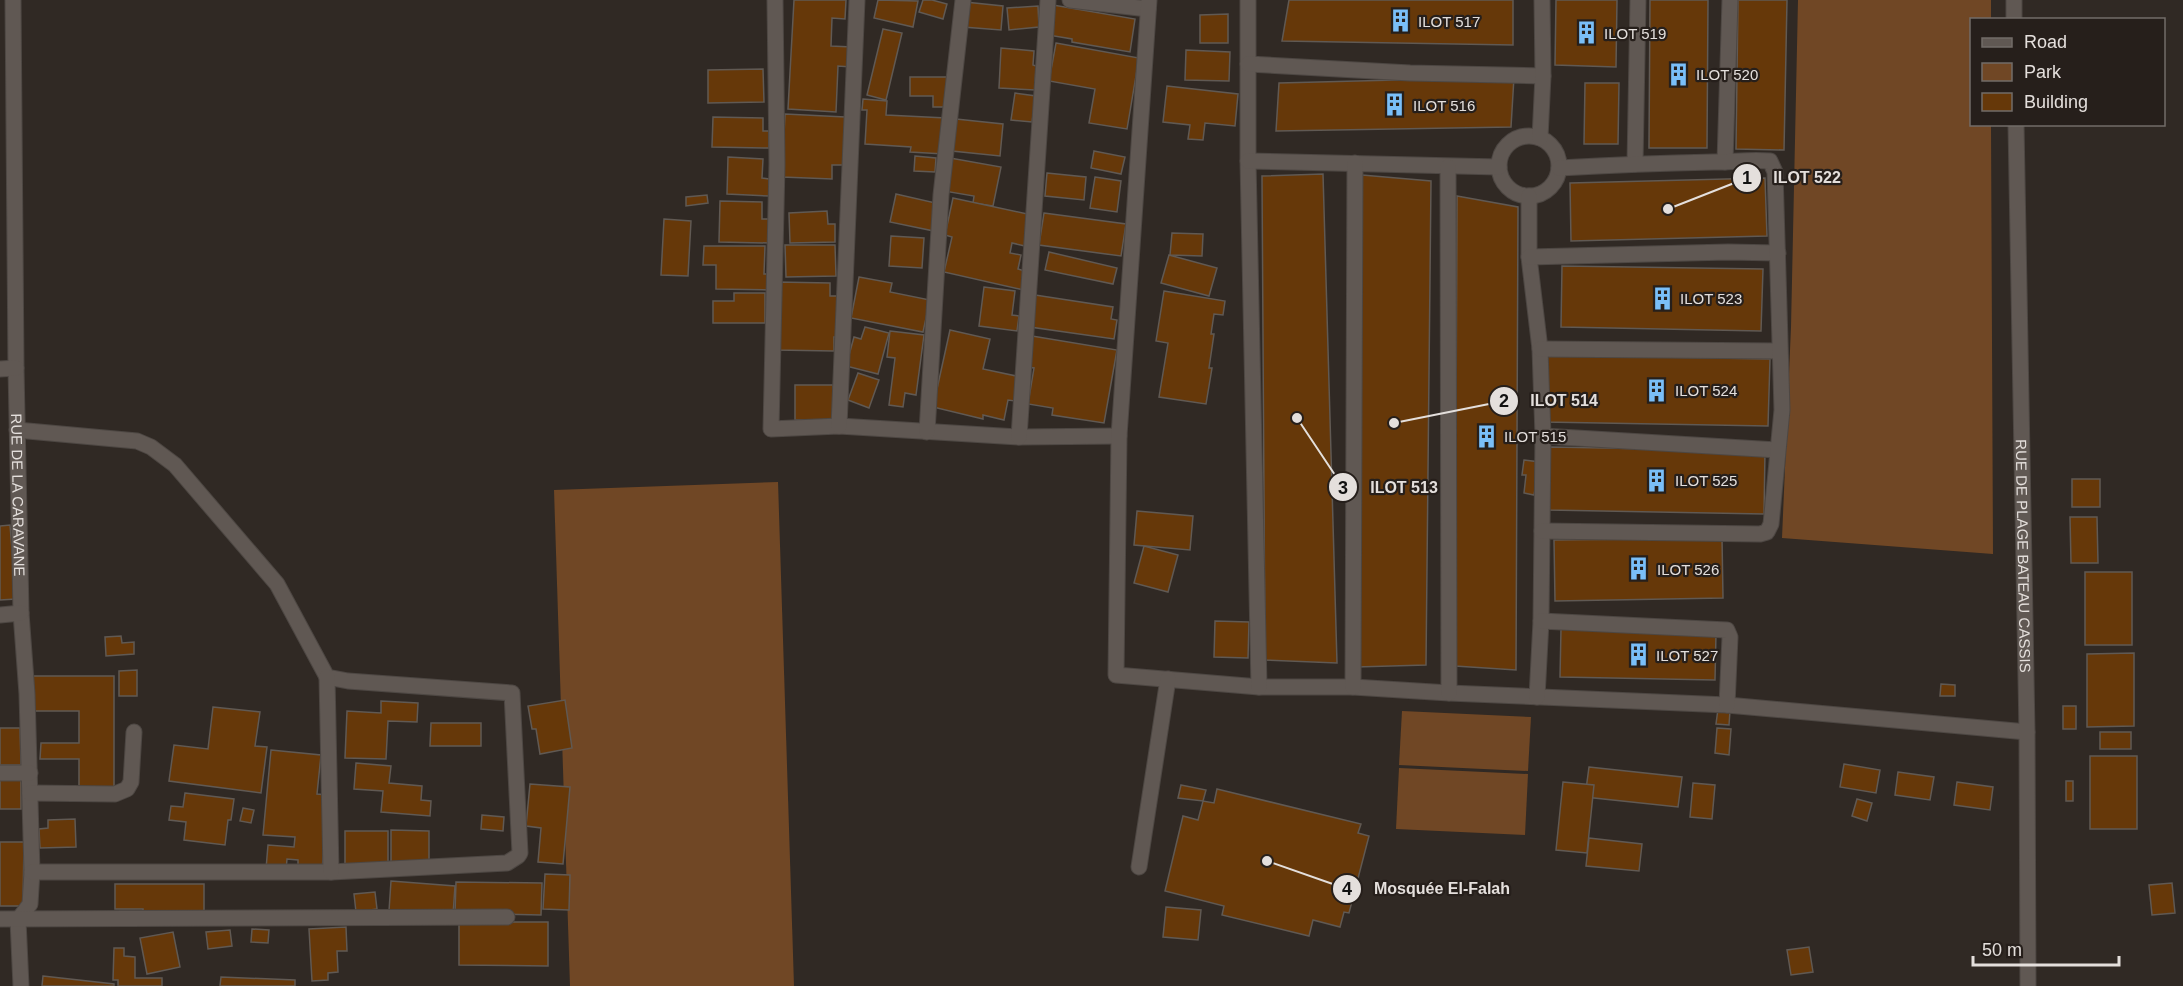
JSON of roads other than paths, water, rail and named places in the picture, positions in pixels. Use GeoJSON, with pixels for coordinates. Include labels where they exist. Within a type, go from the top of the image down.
{"type":"FeatureCollection","features":[{"type":"Feature","properties":{"kind":"street","name":"RUE DE LA CARAVANE"},"geometry":{"type":"LineString","coordinates":[[13,0],[8,369],[17,430],[21,613],[30,773],[32,872],[30,904],[18,920],[21,986]]}},
{"type":"Feature","properties":{"kind":"street"},"geometry":{"type":"LineString","coordinates":[[775,0],[777,164],[771,429],[839,426],[1019,437],[1119,436]]}},
{"type":"Feature","properties":{"kind":"street"},"geometry":{"type":"LineString","coordinates":[[839,426],[857,0]]}},
{"type":"Feature","properties":{"kind":"street"},"geometry":{"type":"LineString","coordinates":[[927,432],[941,195],[963,0]]}},
{"type":"Feature","properties":{"kind":"street"},"geometry":{"type":"LineString","coordinates":[[1019,437],[1048,0]]}},
{"type":"Feature","properties":{"kind":"street"},"geometry":{"type":"LineString","coordinates":[[1070,0],[1148,4],[1119,436],[1116,675],[1259,687],[1353,687],[1727,705],[2028,732]]}},
{"type":"Feature","properties":{"kind":"street"},"geometry":{"type":"LineString","coordinates":[[1248,0],[1248,161],[1259,687]]}},
{"type":"Feature","properties":{"kind":"street"},"geometry":{"type":"LineString","coordinates":[[1540,138],[1543,76],[1542,0]]}},
{"type":"Feature","properties":{"kind":"street"},"geometry":{"type":"LineString","coordinates":[[1635,164],[1638,0]]}},
{"type":"Feature","properties":{"kind":"street"},"geometry":{"type":"LineString","coordinates":[[1725,162],[1730,0]]}},
{"type":"Feature","properties":{"kind":"street"},"geometry":{"type":"LineString","coordinates":[[2014,0],[2014,18]]}},
{"type":"Feature","properties":{"kind":"street"},"geometry":{"type":"LineString","coordinates":[[1248,64],[1543,76]]}},
{"type":"Feature","properties":{"kind":"street","name":"RUE DE PLAGE BATEAU CASSIS"},"geometry":{"type":"LineString","coordinates":[[2016,126],[2028,732],[2028,986]]}},
{"type":"Feature","properties":{"kind":"street"},"geometry":{"type":"LineString","coordinates":[[1530,136],[1540,138],[1548,142],[1555,150],[1558,158],[1558,177],[1546,191],[1538,195],[1528,196],[1511,191],[1504,184],[1499,167],[1500,157],[1512,141],[1530,136]]}},
{"type":"Feature","properties":{"kind":"street"},"geometry":{"type":"LineString","coordinates":[[1542,531],[1760,534],[1767,532],[1771,524],[1782,410],[1775,172],[1770,160],[1559,168]]}},
{"type":"Feature","properties":{"kind":"street"},"geometry":{"type":"LineString","coordinates":[[1248,161],[1499,167]]}},
{"type":"Feature","properties":{"kind":"street"},"geometry":{"type":"LineString","coordinates":[[1353,687],[1355,163]]}},
{"type":"Feature","properties":{"kind":"street"},"geometry":{"type":"LineString","coordinates":[[1448,167],[1449,693]]}},
{"type":"Feature","properties":{"kind":"street"},"geometry":{"type":"LineString","coordinates":[[1528,196],[1529,256],[1540,349],[1543,436],[1537,697]]}},
{"type":"Feature","properties":{"kind":"street"},"geometry":{"type":"LineString","coordinates":[[1529,256],[1728,252],[1778,254]]}},
{"type":"Feature","properties":{"kind":"street"},"geometry":{"type":"LineString","coordinates":[[1540,349],[1779,351]]}},
{"type":"Feature","properties":{"kind":"street"},"geometry":{"type":"LineString","coordinates":[[17,430],[137,441],[151,447],[175,465],[277,584],[327,676],[332,872]]}},
{"type":"Feature","properties":{"kind":"street"},"geometry":{"type":"LineString","coordinates":[[1543,436],[1778,450]]}},
{"type":"Feature","properties":{"kind":"street"},"geometry":{"type":"LineString","coordinates":[[0,615],[21,613]]}},
{"type":"Feature","properties":{"kind":"street"},"geometry":{"type":"LineString","coordinates":[[1540,621],[1727,630],[1730,637],[1727,705]]}},
{"type":"Feature","properties":{"kind":"street"},"geometry":{"type":"LineString","coordinates":[[32,872],[332,872],[507,863],[518,856],[520,853],[512,693],[348,681],[327,676]]}},
{"type":"Feature","properties":{"kind":"street"},"geometry":{"type":"LineString","coordinates":[[1139,867],[1168,679]]}},
{"type":"Feature","properties":{"kind":"street"},"geometry":{"type":"LineString","coordinates":[[30,793],[115,794],[127,789],[131,782],[134,732]]}},
{"type":"Feature","properties":{"kind":"street"},"geometry":{"type":"LineString","coordinates":[[0,773],[30,773]]}},
{"type":"Feature","properties":{"kind":"street"},"geometry":{"type":"LineString","coordinates":[[0,919],[507,917]]}},
{"type":"Feature","properties":{"kind":"place","name":"ILOT 517"},"geometry":{"type":"Point","coordinates":[1400,21]}},
{"type":"Feature","properties":{"kind":"place","name":"ILOT 519"},"geometry":{"type":"Point","coordinates":[1586,33]}},
{"type":"Feature","properties":{"kind":"place","name":"ILOT 520"},"geometry":{"type":"Point","coordinates":[1678,74]}},
{"type":"Feature","properties":{"kind":"place","name":"ILOT 516"},"geometry":{"type":"Point","coordinates":[1395,105]}},
{"type":"Feature","properties":{"kind":"place","name":"ILOT 522"},"geometry":{"type":"Point","coordinates":[1668,209]}},
{"type":"Feature","properties":{"kind":"place","name":"ILOT 523"},"geometry":{"type":"Point","coordinates":[1662,298]}},
{"type":"Feature","properties":{"kind":"place","name":"ILOT 524"},"geometry":{"type":"Point","coordinates":[1657,390]}},
{"type":"Feature","properties":{"kind":"place","name":"ILOT 513"},"geometry":{"type":"Point","coordinates":[1297,418]}},
{"type":"Feature","properties":{"kind":"place","name":"ILOT 514"},"geometry":{"type":"Point","coordinates":[1394,423]}},
{"type":"Feature","properties":{"kind":"place","name":"ILOT 515"},"geometry":{"type":"Point","coordinates":[1486,436]}},
{"type":"Feature","properties":{"kind":"place","name":"ILOT 525"},"geometry":{"type":"Point","coordinates":[1657,480]}},
{"type":"Feature","properties":{"kind":"place","name":"ILOT 526"},"geometry":{"type":"Point","coordinates":[1639,569]}},
{"type":"Feature","properties":{"kind":"place","name":"ILOT 527"},"geometry":{"type":"Point","coordinates":[1638,655]}},
{"type":"Feature","properties":{"kind":"place","name":"Mosquée El-Falah"},"geometry":{"type":"Point","coordinates":[1267,861]}}]}
